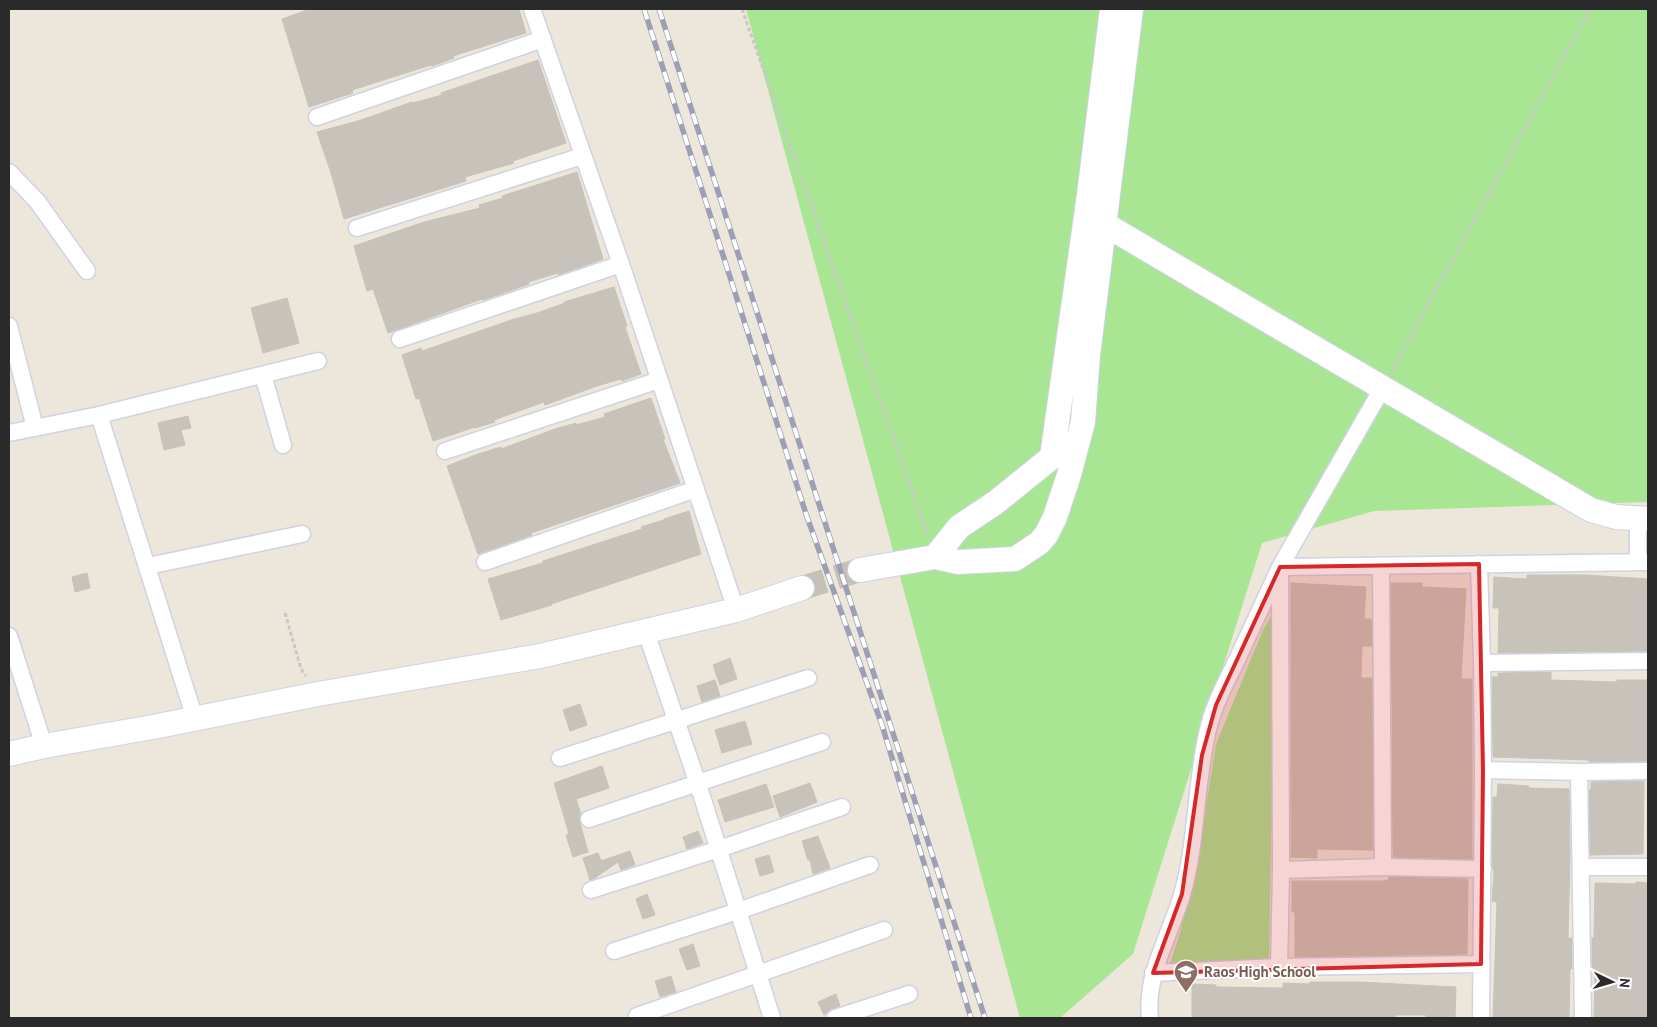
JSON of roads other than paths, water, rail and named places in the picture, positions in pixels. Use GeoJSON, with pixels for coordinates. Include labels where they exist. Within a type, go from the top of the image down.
{"type":"FeatureCollection","features":[{"type":"Feature","properties":{"kind":"street"},"geometry":{"type":"LineString","coordinates":[[532,9],[621,264],[736,610]]}},
{"type":"Feature","properties":{"kind":"street"},"geometry":{"type":"LineString","coordinates":[[860,570],[935,556],[958,562],[1015,559],[1040,543],[1055,517],[1069,475],[1083,422],[1112,9]]}},
{"type":"Feature","properties":{"kind":"street"},"geometry":{"type":"LineString","coordinates":[[935,556],[959,527],[994,503],[1052,457],[1096,221],[1131,9]]}},
{"type":"Feature","properties":{"kind":"street"},"geometry":{"type":"LineString","coordinates":[[317,117],[543,39]]}},
{"type":"Feature","properties":{"kind":"street"},"geometry":{"type":"LineString","coordinates":[[357,228],[582,156]]}},
{"type":"Feature","properties":{"kind":"street"},"geometry":{"type":"LineString","coordinates":[[9,172],[37,201],[87,271]]}},
{"type":"Feature","properties":{"kind":"street"},"geometry":{"type":"LineString","coordinates":[[1096,221],[1314,349],[1384,387],[1591,510],[1616,517],[1643,519],[1643,562],[1280,567]]}},
{"type":"Feature","properties":{"kind":"street"},"geometry":{"type":"LineString","coordinates":[[400,339],[621,264]]}},
{"type":"Feature","properties":{"kind":"street"},"geometry":{"type":"LineString","coordinates":[[9,326],[35,428]]}},
{"type":"Feature","properties":{"kind":"street"},"geometry":{"type":"LineString","coordinates":[[9,433],[99,415],[318,360]]}},
{"type":"Feature","properties":{"kind":"street"},"geometry":{"type":"LineString","coordinates":[[263,375],[283,445]]}},
{"type":"Feature","properties":{"kind":"street"},"geometry":{"type":"LineString","coordinates":[[445,451],[659,380]]}},
{"type":"Feature","properties":{"kind":"street"},"geometry":{"type":"LineString","coordinates":[[1150,1018],[1148,1003],[1153,973],[1182,894],[1191,850],[1202,755],[1207,731],[1216,706],[1280,567],[1384,387]]}},
{"type":"Feature","properties":{"kind":"street"},"geometry":{"type":"LineString","coordinates":[[99,415],[195,718]]}},
{"type":"Feature","properties":{"kind":"street"},"geometry":{"type":"LineString","coordinates":[[1052,457],[1069,475]]}},
{"type":"Feature","properties":{"kind":"street"},"geometry":{"type":"LineString","coordinates":[[485,562],[696,489]]}},
{"type":"Feature","properties":{"kind":"street"},"geometry":{"type":"LineString","coordinates":[[148,566],[302,534]]}},
{"type":"Feature","properties":{"kind":"street"},"geometry":{"type":"LineString","coordinates":[[1479,564],[1483,770],[1481,1018]]}},
{"type":"Feature","properties":{"kind":"street"},"geometry":{"type":"LineString","coordinates":[[1381,566],[1383,866]]}},
{"type":"Feature","properties":{"kind":"street"},"geometry":{"type":"LineString","coordinates":[[1279,967],[1281,870],[1280,567]]}},
{"type":"Feature","properties":{"kind":"street"},"geometry":{"type":"LineString","coordinates":[[9,754],[44,746],[153,728],[318,694],[540,656],[736,610],[802,588]]}},
{"type":"Feature","properties":{"kind":"street"},"geometry":{"type":"LineString","coordinates":[[646,632],[698,784],[772,1018]]}},
{"type":"Feature","properties":{"kind":"street"},"geometry":{"type":"LineString","coordinates":[[9,636],[44,746]]}},
{"type":"Feature","properties":{"kind":"street"},"geometry":{"type":"LineString","coordinates":[[1482,663],[1648,661]]}},
{"type":"Feature","properties":{"kind":"street"},"geometry":{"type":"LineString","coordinates":[[560,758],[808,678]]}},
{"type":"Feature","properties":{"kind":"street"},"geometry":{"type":"LineString","coordinates":[[589,819],[822,742]]}},
{"type":"Feature","properties":{"kind":"street"},"geometry":{"type":"LineString","coordinates":[[1483,770],[1648,771]]}},
{"type":"Feature","properties":{"kind":"street"},"geometry":{"type":"LineString","coordinates":[[1579,772],[1583,1018]]}},
{"type":"Feature","properties":{"kind":"street"},"geometry":{"type":"LineString","coordinates":[[591,890],[842,807]]}},
{"type":"Feature","properties":{"kind":"street"},"geometry":{"type":"LineString","coordinates":[[614,951],[870,866]]}},
{"type":"Feature","properties":{"kind":"street"},"geometry":{"type":"LineString","coordinates":[[1281,870],[1383,866],[1483,869]]}},
{"type":"Feature","properties":{"kind":"street"},"geometry":{"type":"LineString","coordinates":[[1581,867],[1648,867]]}},
{"type":"Feature","properties":{"kind":"street"},"geometry":{"type":"LineString","coordinates":[[637,1016],[884,930]]}},
{"type":"Feature","properties":{"kind":"street"},"geometry":{"type":"LineString","coordinates":[[1153,973],[1279,967],[1481,964]]}},
{"type":"Feature","properties":{"kind":"street"},"geometry":{"type":"LineString","coordinates":[[835,1018],[909,994]]}},
{"type":"Feature","properties":{"kind":"tunnel"},"geometry":{"type":"LineString","coordinates":[[802,588],[860,570]]}},
{"type":"Feature","properties":{"kind":"railway"},"geometry":{"type":"LineString","coordinates":[[644,9],[807,517],[882,725],[971,1018]]}},
{"type":"Feature","properties":{"kind":"railway"},"geometry":{"type":"LineString","coordinates":[[659,9],[985,1018]]}},
{"type":"Feature","properties":{"kind":"place","name":"Raos High School"},"geometry":{"type":"Point","coordinates":[1186,993]}}]}
